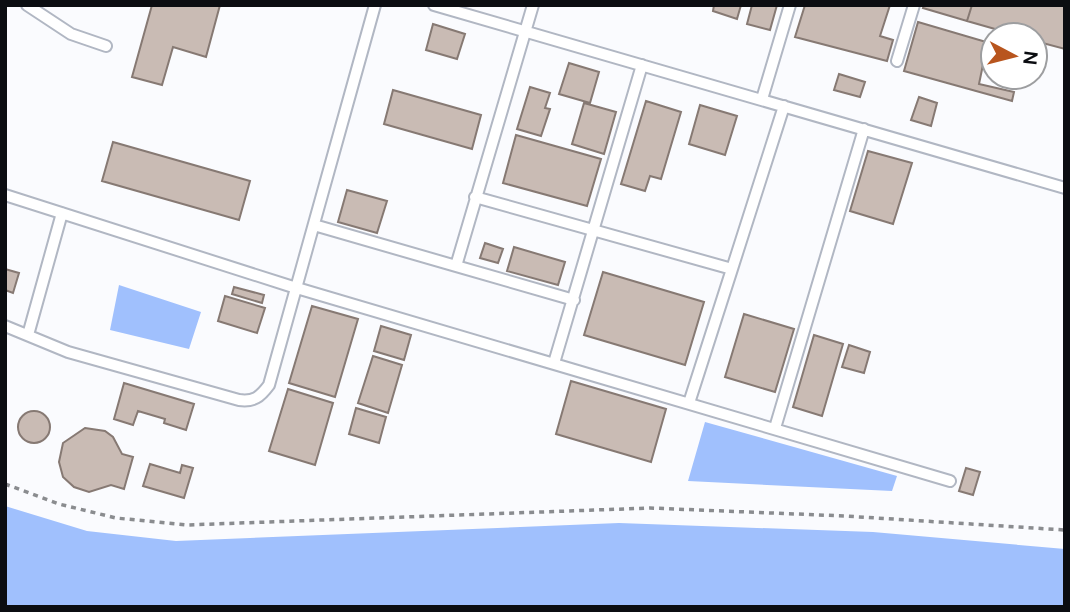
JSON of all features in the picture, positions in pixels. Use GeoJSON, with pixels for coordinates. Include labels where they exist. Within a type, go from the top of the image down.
{"type":"FeatureCollection","features":[{"type":"Feature","properties":{"kind":"lane"},"geometry":{"type":"LineString","coordinates":[[27,5],[71,34],[107,46]]}},
{"type":"Feature","properties":{"kind":"lane"},"geometry":{"type":"LineString","coordinates":[[5,326],[68,352],[250,402],[261,395],[269,385],[375,5]]}},
{"type":"Feature","properties":{"kind":"lane"},"geometry":{"type":"LineString","coordinates":[[434,5],[1065,188]]}},
{"type":"Feature","properties":{"kind":"lane"},"geometry":{"type":"LineString","coordinates":[[456,266],[533,5]]}},
{"type":"Feature","properties":{"kind":"lane"},"geometry":{"type":"LineString","coordinates":[[762,99],[790,5]]}},
{"type":"Feature","properties":{"kind":"lane"},"geometry":{"type":"LineString","coordinates":[[897,61],[914,5]]}},
{"type":"Feature","properties":{"kind":"lane"},"geometry":{"type":"LineString","coordinates":[[554,363],[642,65]]}},
{"type":"Feature","properties":{"kind":"lane"},"geometry":{"type":"LineString","coordinates":[[689,402],[784,106]]}},
{"type":"Feature","properties":{"kind":"lane"},"geometry":{"type":"LineString","coordinates":[[775,428],[864,129]]}},
{"type":"Feature","properties":{"kind":"lane"},"geometry":{"type":"LineString","coordinates":[[5,195],[297,288],[950,481]]}},
{"type":"Feature","properties":{"kind":"lane"},"geometry":{"type":"LineString","coordinates":[[475,197],[732,269]]}},
{"type":"Feature","properties":{"kind":"lane"},"geometry":{"type":"LineString","coordinates":[[28,335],[62,212]]}},
{"type":"Feature","properties":{"kind":"lane"},"geometry":{"type":"LineString","coordinates":[[314,225],[574,300]]}},
{"type":"Feature","properties":{"kind":"path"},"geometry":{"type":"LineString","coordinates":[[5,484],[59,504],[116,518],[186,525],[650,508],[845,516],[1065,530]]}},
{"type":"Feature","properties":{"kind":"water"},"geometry":{"type":"Polygon","coordinates":[[[119,285],[201,312],[189,349],[110,330],[119,285]]]}},
{"type":"Feature","properties":{"kind":"water"},"geometry":{"type":"Polygon","coordinates":[[[705,422],[897,476],[892,491],[688,481],[705,422]]]}},
{"type":"Feature","properties":{"kind":"water"},"geometry":{"type":"Polygon","coordinates":[[[5,506],[87,531],[176,541],[619,523],[873,532],[1065,549],[1065,607],[5,607],[5,506]]]}},
{"type":"Feature","properties":{"kind":"building"},"geometry":{"type":"Polygon","coordinates":[[[152,5],[220,5],[206,57],[173,47],[162,85],[132,77],[152,5]]]}},
{"type":"Feature","properties":{"kind":"building"},"geometry":{"type":"Polygon","coordinates":[[[714,5],[741,5],[737,19],[713,11],[714,5]]]}},
{"type":"Feature","properties":{"kind":"building"},"geometry":{"type":"Polygon","coordinates":[[[752,5],[777,5],[770,30],[747,24],[752,5]]]}},
{"type":"Feature","properties":{"kind":"building"},"geometry":{"type":"Polygon","coordinates":[[[805,5],[890,5],[880,36],[893,40],[887,61],[795,37],[805,5]]]}},
{"type":"Feature","properties":{"kind":"building"},"geometry":{"type":"Polygon","coordinates":[[[924,5],[972,5],[967,21],[923,8],[924,5]]]}},
{"type":"Feature","properties":{"kind":"building"},"geometry":{"type":"Polygon","coordinates":[[[972,5],[1065,5],[1065,49],[1049,45],[1049,21],[979,21],[979,24],[967,21],[972,5]]]}},
{"type":"Feature","properties":{"kind":"building"},"geometry":{"type":"Polygon","coordinates":[[[918,22],[979,40],[979,91],[1014,92],[1012,101],[904,71],[918,22]]]}},
{"type":"Feature","properties":{"kind":"building"},"geometry":{"type":"Polygon","coordinates":[[[433,24],[465,34],[457,59],[426,50],[433,24]]]}},
{"type":"Feature","properties":{"kind":"building"},"geometry":{"type":"Polygon","coordinates":[[[569,63],[599,72],[590,103],[559,94],[569,63]]]}},
{"type":"Feature","properties":{"kind":"building"},"geometry":{"type":"Polygon","coordinates":[[[839,74],[865,82],[860,97],[834,90],[839,74]]]}},
{"type":"Feature","properties":{"kind":"building"},"geometry":{"type":"Polygon","coordinates":[[[530,87],[550,93],[545,108],[550,109],[541,136],[517,129],[530,87]]]}},
{"type":"Feature","properties":{"kind":"building"},"geometry":{"type":"Polygon","coordinates":[[[393,90],[481,115],[472,149],[384,124],[393,90]]]}},
{"type":"Feature","properties":{"kind":"building"},"geometry":{"type":"Polygon","coordinates":[[[919,97],[937,103],[931,126],[911,120],[919,97]]]}},
{"type":"Feature","properties":{"kind":"building"},"geometry":{"type":"Polygon","coordinates":[[[646,101],[681,112],[661,179],[650,176],[645,191],[621,184],[646,101]]]}},
{"type":"Feature","properties":{"kind":"building"},"geometry":{"type":"Polygon","coordinates":[[[584,103],[616,112],[604,154],[572,144],[584,103]]]}},
{"type":"Feature","properties":{"kind":"building"},"geometry":{"type":"Polygon","coordinates":[[[700,105],[737,116],[725,155],[689,144],[700,105]]]}},
{"type":"Feature","properties":{"kind":"building"},"geometry":{"type":"Polygon","coordinates":[[[516,135],[601,159],[587,206],[503,183],[516,135]]]}},
{"type":"Feature","properties":{"kind":"building"},"geometry":{"type":"Polygon","coordinates":[[[113,142],[250,181],[239,220],[102,181],[113,142]]]}},
{"type":"Feature","properties":{"kind":"building"},"geometry":{"type":"Polygon","coordinates":[[[868,151],[912,163],[893,224],[850,211],[868,151]]]}},
{"type":"Feature","properties":{"kind":"building"},"geometry":{"type":"Polygon","coordinates":[[[347,190],[387,201],[377,233],[338,222],[347,190]]]}},
{"type":"Feature","properties":{"kind":"building"},"geometry":{"type":"Polygon","coordinates":[[[485,243],[503,249],[498,263],[480,258],[485,243]]]}},
{"type":"Feature","properties":{"kind":"building"},"geometry":{"type":"Polygon","coordinates":[[[514,247],[565,262],[558,285],[507,271],[514,247]]]}},
{"type":"Feature","properties":{"kind":"building"},"geometry":{"type":"Polygon","coordinates":[[[5,269],[19,273],[13,293],[5,290],[5,269]]]}},
{"type":"Feature","properties":{"kind":"building"},"geometry":{"type":"Polygon","coordinates":[[[603,272],[704,302],[685,365],[584,335],[603,272]]]}},
{"type":"Feature","properties":{"kind":"building"},"geometry":{"type":"Polygon","coordinates":[[[234,287],[264,295],[262,303],[232,294],[234,287]]]}},
{"type":"Feature","properties":{"kind":"building"},"geometry":{"type":"Polygon","coordinates":[[[225,296],[265,308],[257,333],[218,321],[225,296]]]}},
{"type":"Feature","properties":{"kind":"building"},"geometry":{"type":"Polygon","coordinates":[[[312,306],[358,319],[335,397],[289,383],[312,306]]]}},
{"type":"Feature","properties":{"kind":"building"},"geometry":{"type":"Polygon","coordinates":[[[744,314],[794,329],[775,392],[725,377],[744,314]]]}},
{"type":"Feature","properties":{"kind":"building"},"geometry":{"type":"Polygon","coordinates":[[[381,326],[411,335],[404,360],[374,351],[381,326]]]}},
{"type":"Feature","properties":{"kind":"building"},"geometry":{"type":"Polygon","coordinates":[[[814,335],[843,344],[822,416],[793,407],[814,335]]]}},
{"type":"Feature","properties":{"kind":"building"},"geometry":{"type":"Polygon","coordinates":[[[849,345],[870,352],[864,373],[842,367],[849,345]]]}},
{"type":"Feature","properties":{"kind":"building"},"geometry":{"type":"Polygon","coordinates":[[[373,356],[402,365],[388,413],[358,403],[373,356]]]}},
{"type":"Feature","properties":{"kind":"building"},"geometry":{"type":"Polygon","coordinates":[[[571,381],[666,409],[651,462],[556,434],[571,381]]]}},
{"type":"Feature","properties":{"kind":"building"},"geometry":{"type":"Polygon","coordinates":[[[124,383],[194,404],[186,430],[164,423],[165,419],[138,411],[133,425],[114,419],[124,383]]]}},
{"type":"Feature","properties":{"kind":"building"},"geometry":{"type":"Polygon","coordinates":[[[288,389],[333,403],[315,465],[269,451],[288,389]]]}},
{"type":"Feature","properties":{"kind":"building"},"geometry":{"type":"Polygon","coordinates":[[[356,408],[386,417],[379,443],[349,434],[356,408]]]}},
{"type":"Feature","properties":{"kind":"building"},"geometry":{"type":"Polygon","coordinates":[[[34,411],[45,416],[50,427],[45,438],[34,443],[23,438],[18,427],[23,416],[34,411]]]}},
{"type":"Feature","properties":{"kind":"building"},"geometry":{"type":"Polygon","coordinates":[[[85,428],[105,431],[113,437],[122,454],[133,457],[124,489],[111,485],[89,492],[74,487],[63,477],[59,462],[63,443],[85,428]]]}},
{"type":"Feature","properties":{"kind":"building"},"geometry":{"type":"Polygon","coordinates":[[[150,464],[180,473],[182,465],[193,468],[184,498],[143,486],[150,464]]]}},
{"type":"Feature","properties":{"kind":"building"},"geometry":{"type":"Polygon","coordinates":[[[966,468],[980,472],[973,495],[959,491],[966,468]]]}}]}
